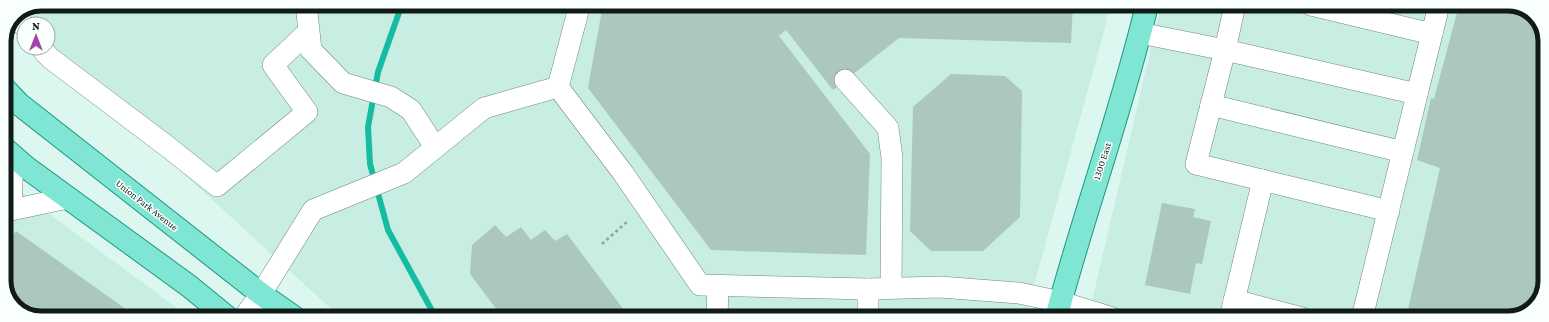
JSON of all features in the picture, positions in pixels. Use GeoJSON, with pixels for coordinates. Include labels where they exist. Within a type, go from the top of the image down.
{"type":"FeatureCollection","features":[{"type":"Feature","properties":{"kind":"main road","name":"1300 East"},"geometry":{"type":"LineString","coordinates":[[1058,310],[1084,217],[1122,97],[1145,11]]}},
{"type":"Feature","properties":{"kind":"main road","name":"Union Park Avenue"},"geometry":{"type":"LineString","coordinates":[[11,95],[19,104],[261,294],[285,311]]}},
{"type":"Feature","properties":{"kind":"main road"},"geometry":{"type":"LineString","coordinates":[[11,154],[27,168],[220,311]]}},
{"type":"Feature","properties":{"kind":"street"},"geometry":{"type":"LineString","coordinates":[[306,11],[311,50],[343,83],[391,97],[411,110],[435,147]]}},
{"type":"Feature","properties":{"kind":"street"},"geometry":{"type":"LineString","coordinates":[[558,87],[578,11]]}},
{"type":"Feature","properties":{"kind":"street"},"geometry":{"type":"LineString","coordinates":[[1233,11],[1196,164],[1389,211]]}},
{"type":"Feature","properties":{"kind":"street"},"geometry":{"type":"LineString","coordinates":[[1336,11],[1432,34]]}},
{"type":"Feature","properties":{"kind":"street"},"geometry":{"type":"LineString","coordinates":[[1364,311],[1438,11]]}},
{"type":"Feature","properties":{"kind":"street"},"geometry":{"type":"LineString","coordinates":[[48,56],[217,186],[307,112],[274,65],[308,32]]}},
{"type":"Feature","properties":{"kind":"street"},"geometry":{"type":"LineString","coordinates":[[1140,33],[1225,50],[1417,94]]}},
{"type":"Feature","properties":{"kind":"street"},"geometry":{"type":"LineString","coordinates":[[845,80],[888,128],[892,158],[891,288]]}},
{"type":"Feature","properties":{"kind":"street"},"geometry":{"type":"LineString","coordinates":[[248,311],[261,294],[313,210],[404,172],[484,108],[558,87]]}},
{"type":"Feature","properties":{"kind":"street"},"geometry":{"type":"LineString","coordinates":[[558,87],[623,173],[700,286],[868,289],[940,287],[1019,293],[1058,310]]}},
{"type":"Feature","properties":{"kind":"street"},"geometry":{"type":"LineString","coordinates":[[1211,106],[1403,152]]}},
{"type":"Feature","properties":{"kind":"street"},"geometry":{"type":"LineString","coordinates":[[1248,311],[1232,309],[1263,180]]}},
{"type":"Feature","properties":{"kind":"street"},"geometry":{"type":"LineString","coordinates":[[11,213],[68,198]]}},
{"type":"Feature","properties":{"kind":"street"},"geometry":{"type":"LineString","coordinates":[[718,287],[718,311]]}},
{"type":"Feature","properties":{"kind":"street"},"geometry":{"type":"LineString","coordinates":[[868,289],[868,311]]}},
{"type":"Feature","properties":{"kind":"path"},"geometry":{"type":"LineString","coordinates":[[602,244],[646,206]]}},
{"type":"Feature","properties":{"kind":"shaded area"},"geometry":{"type":"Polygon","coordinates":[[[41,11],[1108,11],[1105,28],[1027,311],[333,311],[56,56],[56,16],[24,16],[41,11]]]}},
{"type":"Feature","properties":{"kind":"shaded area"},"geometry":{"type":"Polygon","coordinates":[[[1160,11],[1508,11],[1519,13],[1531,21],[1536,30],[1538,39],[1538,281],[1533,298],[1523,307],[1512,311],[1090,311],[1160,11]]]}},
{"type":"Feature","properties":{"kind":"shaded area"},"geometry":{"type":"Polygon","coordinates":[[[11,184],[181,311],[41,311],[31,309],[23,305],[16,298],[11,283],[11,184]]]}},
{"type":"Feature","properties":{"kind":"building"},"geometry":{"type":"Polygon","coordinates":[[[602,11],[1073,11],[1071,43],[899,38],[833,90],[786,30],[779,36],[870,154],[866,255],[711,250],[588,88],[602,11]]]}},
{"type":"Feature","properties":{"kind":"building"},"geometry":{"type":"Polygon","coordinates":[[[1457,11],[1508,11],[1519,13],[1531,21],[1536,30],[1538,39],[1538,281],[1533,298],[1523,307],[1512,311],[1408,311],[1440,168],[1417,160],[1431,98],[1434,99],[1457,11]]]}},
{"type":"Feature","properties":{"kind":"building"},"geometry":{"type":"Polygon","coordinates":[[[951,74],[1005,76],[1022,91],[1020,217],[983,251],[931,251],[910,231],[913,107],[951,74]]]}},
{"type":"Feature","properties":{"kind":"building"},"geometry":{"type":"Polygon","coordinates":[[[1162,203],[1195,209],[1193,217],[1211,221],[1202,264],[1196,263],[1190,294],[1145,285],[1162,203]]]}},
{"type":"Feature","properties":{"kind":"building"},"geometry":{"type":"Polygon","coordinates":[[[495,225],[506,237],[521,227],[531,240],[545,230],[555,241],[567,234],[625,311],[498,311],[470,274],[472,245],[495,225]]]}},
{"type":"Feature","properties":{"kind":"building"},"geometry":{"type":"Polygon","coordinates":[[[16,231],[129,311],[41,311],[26,307],[16,298],[11,283],[11,237],[16,231]]]}},
{"type":"Feature","properties":{"kind":"waterway"},"geometry":{"type":"LineString","coordinates":[[400,11],[378,72],[368,127],[370,164],[388,230],[432,311]]}}]}
